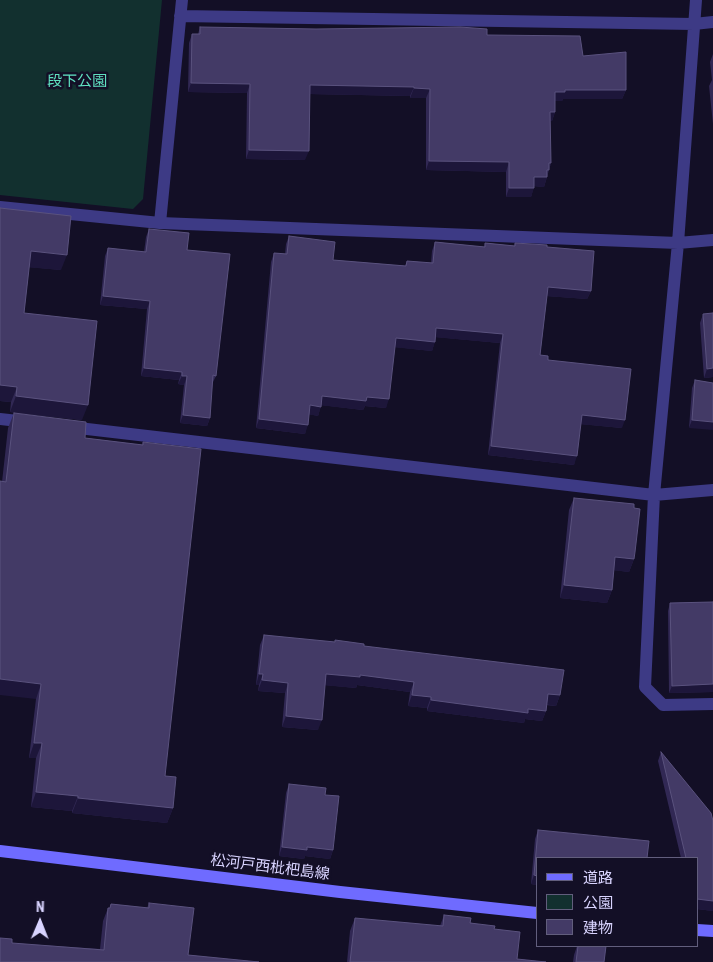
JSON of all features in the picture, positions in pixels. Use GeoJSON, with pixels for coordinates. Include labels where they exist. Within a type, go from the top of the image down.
{"type":"FeatureCollection","features":[{"type":"Feature","properties":{"kind":"main road","name":"松河戸西枇杷島線"},"geometry":{"type":"LineString","coordinates":[[0,851],[340,892],[536,913]]}},
{"type":"Feature","properties":{"kind":"main road"},"geometry":{"type":"LineString","coordinates":[[698,930],[713,931]]}},
{"type":"Feature","properties":{"kind":"street"},"geometry":{"type":"LineString","coordinates":[[160,223],[182,0]]}},
{"type":"Feature","properties":{"kind":"street"},"geometry":{"type":"LineString","coordinates":[[696,0],[678,243],[654,495],[645,687],[663,705],[713,704]]}},
{"type":"Feature","properties":{"kind":"street"},"geometry":{"type":"LineString","coordinates":[[180,16],[694,24],[713,22]]}},
{"type":"Feature","properties":{"kind":"street"},"geometry":{"type":"LineString","coordinates":[[0,207],[160,223],[678,243],[713,240]]}},
{"type":"Feature","properties":{"kind":"street"},"geometry":{"type":"LineString","coordinates":[[0,419],[40,424]]}},
{"type":"Feature","properties":{"kind":"street"},"geometry":{"type":"LineString","coordinates":[[59,426],[654,495],[713,490]]}},
{"type":"Feature","properties":{"kind":"green space","name":"段下公園"},"geometry":{"type":"Polygon","coordinates":[[[0,0],[162,0],[143,199],[133,209],[0,195],[0,0]]]}},
{"type":"Feature","properties":{"kind":"building"},"geometry":{"type":"Polygon","coordinates":[[[200,27],[316,29],[460,27],[487,29],[487,35],[580,36],[583,56],[626,52],[626,90],[565,90],[565,92],[555,92],[555,112],[550,112],[551,163],[549,163],[549,170],[547,170],[547,177],[534,177],[534,188],[509,188],[509,162],[429,161],[430,89],[310,85],[309,151],[249,150],[250,84],[191,83],[192,34],[200,34],[200,27]]]}},
{"type":"Feature","properties":{"kind":"building"},"geometry":{"type":"Polygon","coordinates":[[[0,208],[71,216],[67,255],[31,251],[24,313],[97,321],[88,405],[16,396],[17,387],[0,385],[0,208]]]}},
{"type":"Feature","properties":{"kind":"building"},"geometry":{"type":"Polygon","coordinates":[[[149,229],[189,233],[187,250],[230,254],[216,376],[213,375],[210,418],[183,415],[187,376],[182,376],[182,372],[144,368],[150,301],[103,296],[108,248],[146,252],[149,229]]]}},
{"type":"Feature","properties":{"kind":"building"},"geometry":{"type":"Polygon","coordinates":[[[289,236],[335,242],[333,260],[406,266],[407,261],[433,263],[435,242],[485,247],[485,243],[515,246],[515,243],[594,251],[591,291],[548,287],[540,355],[548,356],[548,360],[631,369],[625,420],[582,415],[577,456],[491,446],[503,334],[436,328],[435,342],[396,338],[389,399],[367,397],[366,401],[322,396],[321,407],[310,405],[308,425],[259,419],[274,253],[287,254],[289,236]]]}},
{"type":"Feature","properties":{"kind":"building"},"geometry":{"type":"Polygon","coordinates":[[[713,313],[713,368],[707,369],[703,314],[713,313]]]}},
{"type":"Feature","properties":{"kind":"building"},"geometry":{"type":"Polygon","coordinates":[[[695,380],[713,383],[713,422],[692,420],[695,380]]]}},
{"type":"Feature","properties":{"kind":"building"},"geometry":{"type":"Polygon","coordinates":[[[14,413],[86,422],[85,438],[201,449],[165,776],[176,777],[173,808],[36,792],[42,743],[34,743],[41,684],[0,679],[0,481],[6,482],[14,413]]]}},
{"type":"Feature","properties":{"kind":"building"},"geometry":{"type":"Polygon","coordinates":[[[574,498],[634,504],[634,508],[640,509],[634,559],[615,557],[612,590],[564,585],[574,498]]]}},
{"type":"Feature","properties":{"kind":"building"},"geometry":{"type":"Polygon","coordinates":[[[713,602],[713,684],[672,686],[670,603],[713,602]]]}},
{"type":"Feature","properties":{"kind":"building"},"geometry":{"type":"Polygon","coordinates":[[[264,635],[335,642],[335,640],[364,644],[364,646],[564,670],[560,695],[548,694],[546,711],[528,709],[528,713],[431,700],[431,697],[412,695],[414,682],[360,675],[360,677],[326,674],[322,720],[286,716],[288,683],[262,680],[263,674],[259,674],[264,635]]]}},
{"type":"Feature","properties":{"kind":"building"},"geometry":{"type":"Polygon","coordinates":[[[661,752],[711,813],[713,821],[713,901],[698,899],[698,857],[686,857],[661,752]]]}},
{"type":"Feature","properties":{"kind":"building"},"geometry":{"type":"Polygon","coordinates":[[[289,784],[326,788],[325,795],[339,796],[333,850],[307,847],[307,850],[282,847],[289,784]]]}},
{"type":"Feature","properties":{"kind":"building"},"geometry":{"type":"Polygon","coordinates":[[[538,830],[649,841],[647,857],[536,857],[536,876],[534,875],[538,830]]]}},
{"type":"Feature","properties":{"kind":"building"},"geometry":{"type":"Polygon","coordinates":[[[149,903],[194,908],[188,955],[259,962],[0,962],[0,938],[12,939],[12,943],[104,950],[108,908],[110,908],[111,904],[149,908],[149,903]]]}},
{"type":"Feature","properties":{"kind":"building"},"geometry":{"type":"Polygon","coordinates":[[[444,915],[471,918],[470,923],[495,926],[494,929],[520,932],[517,959],[546,962],[350,962],[355,918],[443,926],[444,915]]]}},
{"type":"Feature","properties":{"kind":"building"},"geometry":{"type":"Polygon","coordinates":[[[578,947],[606,947],[604,962],[576,962],[578,947]]]}}]}
